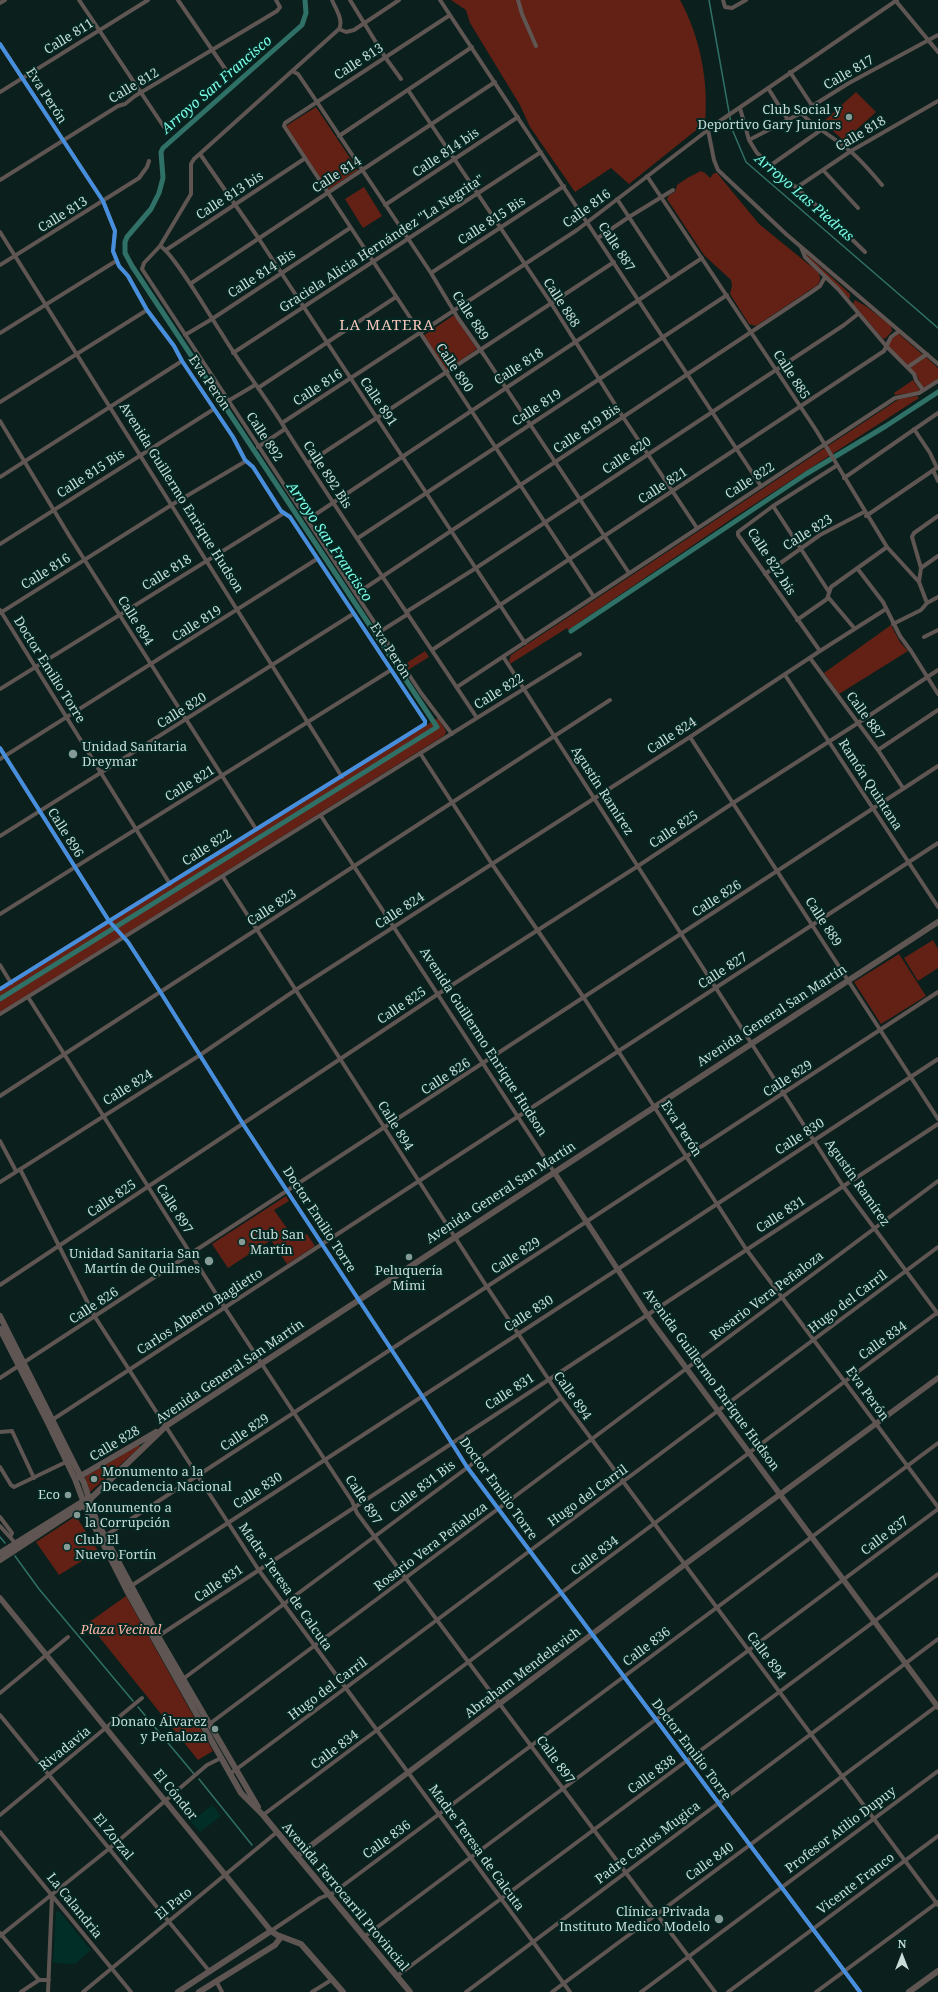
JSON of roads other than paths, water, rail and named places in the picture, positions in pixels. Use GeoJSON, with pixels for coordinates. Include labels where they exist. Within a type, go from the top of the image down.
{"type":"FeatureCollection","features":[{"type":"Feature","properties":{"kind":"main road","name":"Avenida General San Martín"},"geometry":{"type":"LineString","coordinates":[[0,1554],[85,1502],[166,1426],[938,922]]}},
{"type":"Feature","properties":{"kind":"main road"},"geometry":{"type":"LineString","coordinates":[[0,1316],[66,1462],[78,1478]]}},
{"type":"Feature","properties":{"kind":"main road"},"geometry":{"type":"LineString","coordinates":[[0,1329],[52,1420],[78,1478],[85,1502],[155,1637],[233,1772]]}},
{"type":"Feature","properties":{"kind":"main road","name":"Calle 828"},"geometry":{"type":"LineString","coordinates":[[78,1478],[166,1426]]}},
{"type":"Feature","properties":{"kind":"main road"},"geometry":{"type":"LineString","coordinates":[[85,1502],[105,1536],[131,1586],[155,1637],[183,1679],[221,1758],[233,1772]]}},
{"type":"Feature","properties":{"kind":"main road","name":"Avenida General San Martín"},"geometry":{"type":"LineString","coordinates":[[0,1560],[17,1545]]}},
{"type":"Feature","properties":{"kind":"main road","name":"Avenida Ferrocarril Provincial"},"geometry":{"type":"LineString","coordinates":[[233,1772],[276,1832],[410,1992]]}},
{"type":"Feature","properties":{"kind":"main road"},"geometry":{"type":"LineString","coordinates":[[178,1992],[271,1931]]}},
{"type":"Feature","properties":{"kind":"main road","name":"El Cóndor"},"geometry":{"type":"LineString","coordinates":[[271,1931],[281,1937],[301,1944],[343,1992]]}},
{"type":"Feature","properties":{"kind":"main road"},"geometry":{"type":"LineString","coordinates":[[199,1992],[275,1945],[281,1937]]}},
{"type":"Feature","properties":{"kind":"main road"},"geometry":{"type":"LineString","coordinates":[[909,1992],[938,1971]]}},
{"type":"Feature","properties":{"kind":"street"},"geometry":{"type":"LineString","coordinates":[[0,3],[5,0]]}},
{"type":"Feature","properties":{"kind":"street"},"geometry":{"type":"LineString","coordinates":[[79,0],[164,127]]}},
{"type":"Feature","properties":{"kind":"street","name":"Calle 811"},"geometry":{"type":"LineString","coordinates":[[0,92],[148,0]]}},
{"type":"Feature","properties":{"kind":"street"},"geometry":{"type":"LineString","coordinates":[[178,0],[228,73]]}},
{"type":"Feature","properties":{"kind":"street","name":"Calle 812"},"geometry":{"type":"LineString","coordinates":[[0,180],[140,93],[279,10],[280,7],[276,0]]}},
{"type":"Feature","properties":{"kind":"street"},"geometry":{"type":"LineString","coordinates":[[160,246],[191,194],[191,164],[200,154],[339,29],[341,22],[332,0]]}},
{"type":"Feature","properties":{"kind":"street"},"geometry":{"type":"LineString","coordinates":[[350,0],[366,23],[385,57],[401,79]]}},
{"type":"Feature","properties":{"kind":"street"},"geometry":{"type":"LineString","coordinates":[[339,29],[350,32],[400,0]]}},
{"type":"Feature","properties":{"kind":"street","name":"Calle 887"},"geometry":{"type":"LineString","coordinates":[[440,0],[761,486]]}},
{"type":"Feature","properties":{"kind":"street"},"geometry":{"type":"LineString","coordinates":[[518,0],[522,14],[536,46]]}},
{"type":"Feature","properties":{"kind":"street"},"geometry":{"type":"LineString","coordinates":[[723,0],[725,7],[732,8],[746,0]]}},
{"type":"Feature","properties":{"kind":"street"},"geometry":{"type":"LineString","coordinates":[[896,0],[938,52]]}},
{"type":"Feature","properties":{"kind":"street","name":"Calle 816"},"geometry":{"type":"LineString","coordinates":[[282,423],[420,334],[587,222],[717,123],[896,0]]}},
{"type":"Feature","properties":{"kind":"street","name":"Calle 813"},"geometry":{"type":"LineString","coordinates":[[284,130],[285,123],[450,15]]}},
{"type":"Feature","properties":{"kind":"street","name":"Calle 817"},"geometry":{"type":"LineString","coordinates":[[749,140],[813,107],[849,83],[938,35]]}},
{"type":"Feature","properties":{"kind":"street","name":"Eva Perón"},"geometry":{"type":"LineString","coordinates":[[0,44],[103,201],[115,232],[113,251],[116,260],[128,276],[147,310],[174,346],[182,361],[190,370],[233,437],[246,461],[253,467],[284,513],[290,517],[425,721],[425,724]]}},
{"type":"Feature","properties":{"kind":"street"},"geometry":{"type":"LineString","coordinates":[[339,136],[472,48]]}},
{"type":"Feature","properties":{"kind":"street","name":"Calle 889"},"geometry":{"type":"LineString","coordinates":[[292,71],[298,74],[363,170],[431,273],[454,311],[629,574]]}},
{"type":"Feature","properties":{"kind":"street"},"geometry":{"type":"LineString","coordinates":[[790,72],[813,107]]}},
{"type":"Feature","properties":{"kind":"street","name":"Calle 814"},"geometry":{"type":"LineString","coordinates":[[190,284],[495,82]]}},
{"type":"Feature","properties":{"kind":"street"},"geometry":{"type":"LineString","coordinates":[[768,88],[788,120]]}},
{"type":"Feature","properties":{"kind":"street","name":"Calle 888"},"geometry":{"type":"LineString","coordinates":[[408,90],[523,265],[551,303],[623,417],[697,528]]}},
{"type":"Feature","properties":{"kind":"street","name":"Calle 818"},"geometry":{"type":"LineString","coordinates":[[796,188],[851,151],[938,101]]}},
{"type":"Feature","properties":{"kind":"street"},"geometry":{"type":"LineString","coordinates":[[740,108],[749,140],[757,153],[825,213],[865,252]]}},
{"type":"Feature","properties":{"kind":"street"},"geometry":{"type":"LineString","coordinates":[[801,113],[821,130],[832,136],[851,151],[882,184]]}},
{"type":"Feature","properties":{"kind":"street","name":"Calle 814 bis"},"geometry":{"type":"LineString","coordinates":[[385,205],[518,117]]}},
{"type":"Feature","properties":{"kind":"street","name":"Calle 890"},"geometry":{"type":"LineString","coordinates":[[284,130],[594,597]]}},
{"type":"Feature","properties":{"kind":"street"},"geometry":{"type":"LineString","coordinates":[[708,130],[715,164],[718,170],[743,196],[938,364]]}},
{"type":"Feature","properties":{"kind":"street"},"geometry":{"type":"LineString","coordinates":[[771,165],[821,130]]}},
{"type":"Feature","properties":{"kind":"street","name":"Graciela Alicia Hernández \"La Negrita\""},"geometry":{"type":"LineString","coordinates":[[233,353],[541,152]]}},
{"type":"Feature","properties":{"kind":"street","name":"Calle 891"},"geometry":{"type":"LineString","coordinates":[[200,154],[236,205],[350,379],[452,530],[525,643]]}},
{"type":"Feature","properties":{"kind":"street","name":"Calle 813 bis"},"geometry":{"type":"LineString","coordinates":[[166,250],[221,212],[236,205],[304,160]]}},
{"type":"Feature","properties":{"kind":"street","name":"Calle 813"},"geometry":{"type":"LineString","coordinates":[[0,265],[139,178],[149,162]]}},
{"type":"Feature","properties":{"kind":"street"},"geometry":{"type":"LineString","coordinates":[[823,170],[858,208]]}},
{"type":"Feature","properties":{"kind":"street","name":"Calle 885"},"geometry":{"type":"LineString","coordinates":[[647,176],[776,370],[887,547],[919,582]]}},
{"type":"Feature","properties":{"kind":"street","name":"Calle 815 Bis"},"geometry":{"type":"LineString","coordinates":[[431,273],[564,186]]}},
{"type":"Feature","properties":{"kind":"street"},"geometry":{"type":"LineString","coordinates":[[598,238],[672,190]]}},
{"type":"Feature","properties":{"kind":"street"},"geometry":{"type":"LineString","coordinates":[[617,199],[670,279]]}},
{"type":"Feature","properties":{"kind":"street","name":"Calle 814 Bis"},"geometry":{"type":"LineString","coordinates":[[185,336],[350,228]]}},
{"type":"Feature","properties":{"kind":"street","name":"Avenida Guillermo Enrique Hudson"},"geometry":{"type":"LineString","coordinates":[[0,232],[239,610],[342,777]]}},
{"type":"Feature","properties":{"kind":"street","name":"Calle 892 Bis"},"geometry":{"type":"LineString","coordinates":[[160,246],[166,250],[190,284],[233,353],[282,423],[358,538],[381,576],[477,718]]}},
{"type":"Feature","properties":{"kind":"street","name":"Calle 892"},"geometry":{"type":"LineString","coordinates":[[160,246],[144,263],[142,269],[424,697],[452,734]]}},
{"type":"Feature","properties":{"kind":"street"},"geometry":{"type":"LineString","coordinates":[[801,246],[804,256],[850,303],[887,347],[908,367],[914,374],[923,390]]}},
{"type":"Feature","properties":{"kind":"street","name":"Calle 818"},"geometry":{"type":"LineString","coordinates":[[307,520],[702,258]]}},
{"type":"Feature","properties":{"kind":"street"},"geometry":{"type":"LineString","coordinates":[[0,332],[116,260]]}},
{"type":"Feature","properties":{"kind":"street"},"geometry":{"type":"LineString","coordinates":[[308,463],[446,374],[614,262]]}},
{"type":"Feature","properties":{"kind":"street","name":"Calle 819 Bis"},"geometry":{"type":"LineString","coordinates":[[356,594],[820,286],[825,277]]}},
{"type":"Feature","properties":{"kind":"street","name":"Calle 819"},"geometry":{"type":"LineString","coordinates":[[358,538],[727,295]]}},
{"type":"Feature","properties":{"kind":"street"},"geometry":{"type":"LineString","coordinates":[[850,303],[857,295]]}},
{"type":"Feature","properties":{"kind":"street"},"geometry":{"type":"LineString","coordinates":[[228,401],[257,387],[396,297]]}},
{"type":"Feature","properties":{"kind":"street"},"geometry":{"type":"LineString","coordinates":[[0,402],[147,310]]}},
{"type":"Feature","properties":{"kind":"street","name":"Calle 820"},"geometry":{"type":"LineString","coordinates":[[381,631],[844,325],[858,314]]}},
{"type":"Feature","properties":{"kind":"street","name":"Calle 821"},"geometry":{"type":"LineString","coordinates":[[432,650],[800,408],[887,347],[891,337],[899,331]]}},
{"type":"Feature","properties":{"kind":"street"},"geometry":{"type":"LineString","coordinates":[[908,367],[926,354]]}},
{"type":"Feature","properties":{"kind":"street"},"geometry":{"type":"LineString","coordinates":[[0,477],[182,361]]}},
{"type":"Feature","properties":{"kind":"street","name":"Calle 822"},"geometry":{"type":"LineString","coordinates":[[457,687],[504,658],[697,528],[895,398],[917,394],[938,381]]}},
{"type":"Feature","properties":{"kind":"street","name":"Calle 815 Bis"},"geometry":{"type":"LineString","coordinates":[[0,544],[214,409]]}},
{"type":"Feature","properties":{"kind":"street"},"geometry":{"type":"LineString","coordinates":[[844,478],[938,413]]}},
{"type":"Feature","properties":{"kind":"street","name":"Calle 894"},"geometry":{"type":"LineString","coordinates":[[0,421],[150,664],[256,829]]}},
{"type":"Feature","properties":{"kind":"street"},"geometry":{"type":"LineString","coordinates":[[258,447],[285,429]]}},
{"type":"Feature","properties":{"kind":"street"},"geometry":{"type":"LineString","coordinates":[[914,429],[930,453],[936,468],[938,481]]}},
{"type":"Feature","properties":{"kind":"street","name":"Calle 816"},"geometry":{"type":"LineString","coordinates":[[0,612],[172,504],[246,461]]}},
{"type":"Feature","properties":{"kind":"street","name":"Calle 822 bis"},"geometry":{"type":"LineString","coordinates":[[820,651],[738,535],[738,532],[835,464]]}},
{"type":"Feature","properties":{"kind":"street","name":"Calle 823"},"geometry":{"type":"LineString","coordinates":[[765,574],[801,547],[848,519],[865,514],[936,468]]}},
{"type":"Feature","properties":{"kind":"street"},"geometry":{"type":"LineString","coordinates":[[773,506],[801,547],[829,595],[855,629]]}},
{"type":"Feature","properties":{"kind":"street","name":"Calle 818"},"geometry":{"type":"LineString","coordinates":[[0,689],[284,513]]}},
{"type":"Feature","properties":{"kind":"street"},"geometry":{"type":"LineString","coordinates":[[928,603],[919,582],[921,568],[912,536],[938,516]]}},
{"type":"Feature","properties":{"kind":"street"},"geometry":{"type":"LineString","coordinates":[[797,620],[829,595],[831,587],[887,547]]}},
{"type":"Feature","properties":{"kind":"street"},"geometry":{"type":"LineString","coordinates":[[921,568],[938,556]]}},
{"type":"Feature","properties":{"kind":"street","name":"Calle 819"},"geometry":{"type":"LineString","coordinates":[[0,759],[150,664],[239,610],[317,559]]}},
{"type":"Feature","properties":{"kind":"street"},"geometry":{"type":"LineString","coordinates":[[857,568],[880,598],[900,636],[938,694]]}},
{"type":"Feature","properties":{"kind":"street"},"geometry":{"type":"LineString","coordinates":[[893,624],[921,610],[928,603],[938,597]]}},
{"type":"Feature","properties":{"kind":"street"},"geometry":{"type":"LineString","coordinates":[[810,658],[886,609]]}},
{"type":"Feature","properties":{"kind":"street","name":"Doctor Emilio Torre"},"geometry":{"type":"LineString","coordinates":[[0,612],[170,884]]}},
{"type":"Feature","properties":{"kind":"street","name":"Calle 820"},"geometry":{"type":"LineString","coordinates":[[0,836],[354,614]]}},
{"type":"Feature","properties":{"kind":"street"},"geometry":{"type":"LineString","coordinates":[[924,637],[938,630]]}},
{"type":"Feature","properties":{"kind":"street","name":"Calle 822"},"geometry":{"type":"LineString","coordinates":[[0,1014],[224,877],[580,654]]}},
{"type":"Feature","properties":{"kind":"street","name":"Agustín Ramírez"},"geometry":{"type":"LineString","coordinates":[[504,658],[843,1186],[938,1313]]}},
{"type":"Feature","properties":{"kind":"street","name":"Calle 887"},"geometry":{"type":"LineString","coordinates":[[810,658],[878,750],[903,788]]}},
{"type":"Feature","properties":{"kind":"street","name":"Calle 824"},"geometry":{"type":"LineString","coordinates":[[0,1182],[200,1055],[297,989],[690,737],[810,658]]}},
{"type":"Feature","properties":{"kind":"street","name":"Calle 821"},"geometry":{"type":"LineString","coordinates":[[0,914],[391,670]]}},
{"type":"Feature","properties":{"kind":"street","name":"Calle 825"},"geometry":{"type":"LineString","coordinates":[[0,1284],[60,1247],[438,994],[638,866],[938,670]]}},
{"type":"Feature","properties":{"kind":"street","name":"Ramón Quintana"},"geometry":{"type":"LineString","coordinates":[[785,675],[830,741],[938,907]]}},
{"type":"Feature","properties":{"kind":"street","name":"Calle 823"},"geometry":{"type":"LineString","coordinates":[[0,1096],[355,867],[610,700]]}},
{"type":"Feature","properties":{"kind":"street"},"geometry":{"type":"LineString","coordinates":[[878,750],[938,710]]}},
{"type":"Feature","properties":{"kind":"street","name":"Calle 822"},"geometry":{"type":"LineString","coordinates":[[0,989],[425,724]]}},
{"type":"Feature","properties":{"kind":"street","name":"Calle 889"},"geometry":{"type":"LineString","coordinates":[[690,737],[938,1119]]}},
{"type":"Feature","properties":{"kind":"street","name":"Calle 896"},"geometry":{"type":"LineString","coordinates":[[0,748],[109,921],[124,938]]}},
{"type":"Feature","properties":{"kind":"street","name":"Eva Perón"},"geometry":{"type":"LineString","coordinates":[[420,753],[492,864],[584,998],[746,1249],[938,1508]]}},
{"type":"Feature","properties":{"kind":"street","name":"Calle 826"},"geometry":{"type":"LineString","coordinates":[[0,1378],[484,1064],[938,766]]}},
{"type":"Feature","properties":{"kind":"street","name":"Avenida Guillermo Enrique Hudson"},"geometry":{"type":"LineString","coordinates":[[321,816],[395,926],[647,1315],[782,1494],[938,1706]]}},
{"type":"Feature","properties":{"kind":"street","name":"Calle 827"},"geometry":{"type":"LineString","coordinates":[[518,1116],[938,843]]}},
{"type":"Feature","properties":{"kind":"street","name":"Calle 894"},"geometry":{"type":"LineString","coordinates":[[224,877],[560,1398],[938,1903]]}},
{"type":"Feature","properties":{"kind":"street","name":"Doctor Emilio Torre"},"geometry":{"type":"LineString","coordinates":[[124,938],[161,992],[242,1124],[359,1299],[467,1467],[860,1992]]}},
{"type":"Feature","properties":{"kind":"street"},"geometry":{"type":"LineString","coordinates":[[0,965],[11,983]]}},
{"type":"Feature","properties":{"kind":"street","name":"Calle 829"},"geometry":{"type":"LineString","coordinates":[[105,1536],[938,992]]}},
{"type":"Feature","properties":{"kind":"street","name":"Calle 897"},"geometry":{"type":"LineString","coordinates":[[28,997],[225,1308],[375,1536],[715,1992]]}},
{"type":"Feature","properties":{"kind":"street","name":"Calle 830"},"geometry":{"type":"LineString","coordinates":[[131,1586],[938,1059]]}},
{"type":"Feature","properties":{"kind":"street","name":"Carlos Alberto Baglietto"},"geometry":{"type":"LineString","coordinates":[[52,1420],[518,1116]]}},
{"type":"Feature","properties":{"kind":"street","name":"Calle 831"},"geometry":{"type":"LineString","coordinates":[[155,1637],[938,1124]]}},
{"type":"Feature","properties":{"kind":"street","name":"Madre Teresa de Calcuta"},"geometry":{"type":"LineString","coordinates":[[0,1141],[18,1170],[60,1247],[94,1317],[258,1570],[409,1772],[570,1992]]}},
{"type":"Feature","properties":{"kind":"street","name":"Rosario Vera Peñaloza"},"geometry":{"type":"LineString","coordinates":[[206,1726],[938,1181]]}},
{"type":"Feature","properties":{"kind":"street","name":"Hugo del Carril"},"geometry":{"type":"LineString","coordinates":[[233,1772],[938,1247]]}},
{"type":"Feature","properties":{"kind":"street","name":"Calle 834"},"geometry":{"type":"LineString","coordinates":[[263,1815],[938,1313]]}},
{"type":"Feature","properties":{"kind":"street","name":"Abraham Mendelevich"},"geometry":{"type":"LineString","coordinates":[[297,1856],[684,1565],[938,1378]]}},
{"type":"Feature","properties":{"kind":"street","name":"Calle 831 Bis"},"geometry":{"type":"LineString","coordinates":[[183,1679],[560,1398]]}},
{"type":"Feature","properties":{"kind":"street"},"geometry":{"type":"LineString","coordinates":[[0,1432],[12,1431],[34,1478]]}},
{"type":"Feature","properties":{"kind":"street","name":"Calle 836"},"geometry":{"type":"LineString","coordinates":[[271,1931],[329,1894],[439,1815],[938,1443]]}},
{"type":"Feature","properties":{"kind":"street"},"geometry":{"type":"LineString","coordinates":[[0,1467],[11,1485],[14,1487],[66,1462]]}},
{"type":"Feature","properties":{"kind":"street","name":"Calle 837"},"geometry":{"type":"LineString","coordinates":[[364,1937],[749,1649],[844,1580],[938,1508]]}},
{"type":"Feature","properties":{"kind":"street"},"geometry":{"type":"LineString","coordinates":[[0,1517],[11,1529],[12,1533],[10,1537]]}},
{"type":"Feature","properties":{"kind":"street"},"geometry":{"type":"LineString","coordinates":[[0,1526],[17,1545]]}},
{"type":"Feature","properties":{"kind":"street","name":"Calle 838"},"geometry":{"type":"LineString","coordinates":[[397,1976],[938,1574]]}},
{"type":"Feature","properties":{"kind":"street","name":"El Cóndor"},"geometry":{"type":"LineString","coordinates":[[0,1598],[271,1931]]}},
{"type":"Feature","properties":{"kind":"street"},"geometry":{"type":"LineString","coordinates":[[0,1693],[68,1637]]}},
{"type":"Feature","properties":{"kind":"street","name":"Padre Carlos Mugica"},"geometry":{"type":"LineString","coordinates":[[466,1992],[938,1639]]}},
{"type":"Feature","properties":{"kind":"street","name":"Rivadavia"},"geometry":{"type":"LineString","coordinates":[[0,1815],[142,1698]]}},
{"type":"Feature","properties":{"kind":"street","name":"Calle 840"},"geometry":{"type":"LineString","coordinates":[[552,1992],[938,1706]]}},
{"type":"Feature","properties":{"kind":"street","name":"El Zorzal"},"geometry":{"type":"LineString","coordinates":[[0,1715],[170,1920],[210,1972]]}},
{"type":"Feature","properties":{"kind":"street"},"geometry":{"type":"LineString","coordinates":[[39,1980],[1,1934],[110,1848],[207,1765],[221,1758]]}},
{"type":"Feature","properties":{"kind":"street","name":"Profesor Atilio Dupuy"},"geometry":{"type":"LineString","coordinates":[[641,1992],[938,1771]]}},
{"type":"Feature","properties":{"kind":"street","name":"La Calandria"},"geometry":{"type":"LineString","coordinates":[[0,1832],[131,1992]]}},
{"type":"Feature","properties":{"kind":"street","name":"El Pato"},"geometry":{"type":"LineString","coordinates":[[83,1992],[276,1832]]}},
{"type":"Feature","properties":{"kind":"street","name":"Vicente Franco"},"geometry":{"type":"LineString","coordinates":[[728,1992],[938,1836]]}},
{"type":"Feature","properties":{"kind":"street"},"geometry":{"type":"LineString","coordinates":[[48,1992],[52,1895]]}},
{"type":"Feature","properties":{"kind":"street"},"geometry":{"type":"LineString","coordinates":[[816,1992],[938,1903]]}},
{"type":"Feature","properties":{"kind":"street"},"geometry":{"type":"LineString","coordinates":[[312,1992],[333,1979]]}},
{"type":"Feature","properties":{"kind":"street"},"geometry":{"type":"LineString","coordinates":[[21,1992],[39,1980],[49,1980]]}},
{"type":"Feature","properties":{"kind":"street"},"geometry":{"type":"LineString","coordinates":[[216,1981],[222,1992]]}},
{"type":"Feature","properties":{"kind":"waterway","name":"Arroyo San Francisco"},"geometry":{"type":"LineString","coordinates":[[0,999],[437,727],[132,266],[125,253],[125,242],[127,237],[151,209],[159,193],[163,178],[161,152],[163,148],[302,25],[306,13],[305,0]]}},
{"type":"Feature","properties":{"kind":"waterway","name":"Arroyo Las Piedras"},"geometry":{"type":"LineString","coordinates":[[709,0],[732,129],[746,162],[938,328]]}},
{"type":"Feature","properties":{"kind":"waterway"},"geometry":{"type":"LineString","coordinates":[[571,631],[806,474],[886,426],[938,392]]}},
{"type":"Feature","properties":{"kind":"waterway"},"geometry":{"type":"LineString","coordinates":[[0,1537],[5,1543]]}},
{"type":"Feature","properties":{"kind":"waterway"},"geometry":{"type":"LineString","coordinates":[[15,1556],[39,1589],[133,1701]]}},
{"type":"Feature","properties":{"kind":"waterway"},"geometry":{"type":"LineString","coordinates":[[138,1707],[194,1774]]}},
{"type":"Feature","properties":{"kind":"waterway"},"geometry":{"type":"LineString","coordinates":[[199,1779],[252,1845]]}},
{"type":"Feature","properties":{"kind":"place","name":"Club Social y Deportivo Gary Juniors"},"geometry":{"type":"Point","coordinates":[849,117]}},
{"type":"Feature","properties":{"kind":"place","name":"Unidad Sanitaria Dreymar"},"geometry":{"type":"Point","coordinates":[73,754]}},
{"type":"Feature","properties":{"kind":"place","name":"Club San Martín"},"geometry":{"type":"Point","coordinates":[242,1242]}},
{"type":"Feature","properties":{"kind":"place","name":"Peluquería Mimi"},"geometry":{"type":"Point","coordinates":[409,1257]}},
{"type":"Feature","properties":{"kind":"place","name":"Unidad Sanitaria San Martín de Quilmes"},"geometry":{"type":"Point","coordinates":[209,1261]}},
{"type":"Feature","properties":{"kind":"place","name":"Monumento a la Decadencia Nacional"},"geometry":{"type":"Point","coordinates":[94,1479]}},
{"type":"Feature","properties":{"kind":"place","name":"Eco"},"geometry":{"type":"Point","coordinates":[68,1495]}},
{"type":"Feature","properties":{"kind":"place","name":"Monumento a la Corrupción"},"geometry":{"type":"Point","coordinates":[77,1515]}},
{"type":"Feature","properties":{"kind":"place","name":"Club El Nuevo Fortín"},"geometry":{"type":"Point","coordinates":[67,1547]}},
{"type":"Feature","properties":{"kind":"place","name":"Donato Álvarez y Peñaloza"},"geometry":{"type":"Point","coordinates":[215,1729]}},
{"type":"Feature","properties":{"kind":"place","name":"Clínica Privada Instituto Medico Modelo"},"geometry":{"type":"Point","coordinates":[719,1919]}},
{"type":"Feature","properties":{"kind":"district","name":"LA MATERA"},"geometry":{"type":"Point","coordinates":[387,326]}},
{"type":"Feature","properties":{"kind":"park label","name":"Plaza Vecinal"},"geometry":{"type":"Point","coordinates":[121,1630]}}]}
